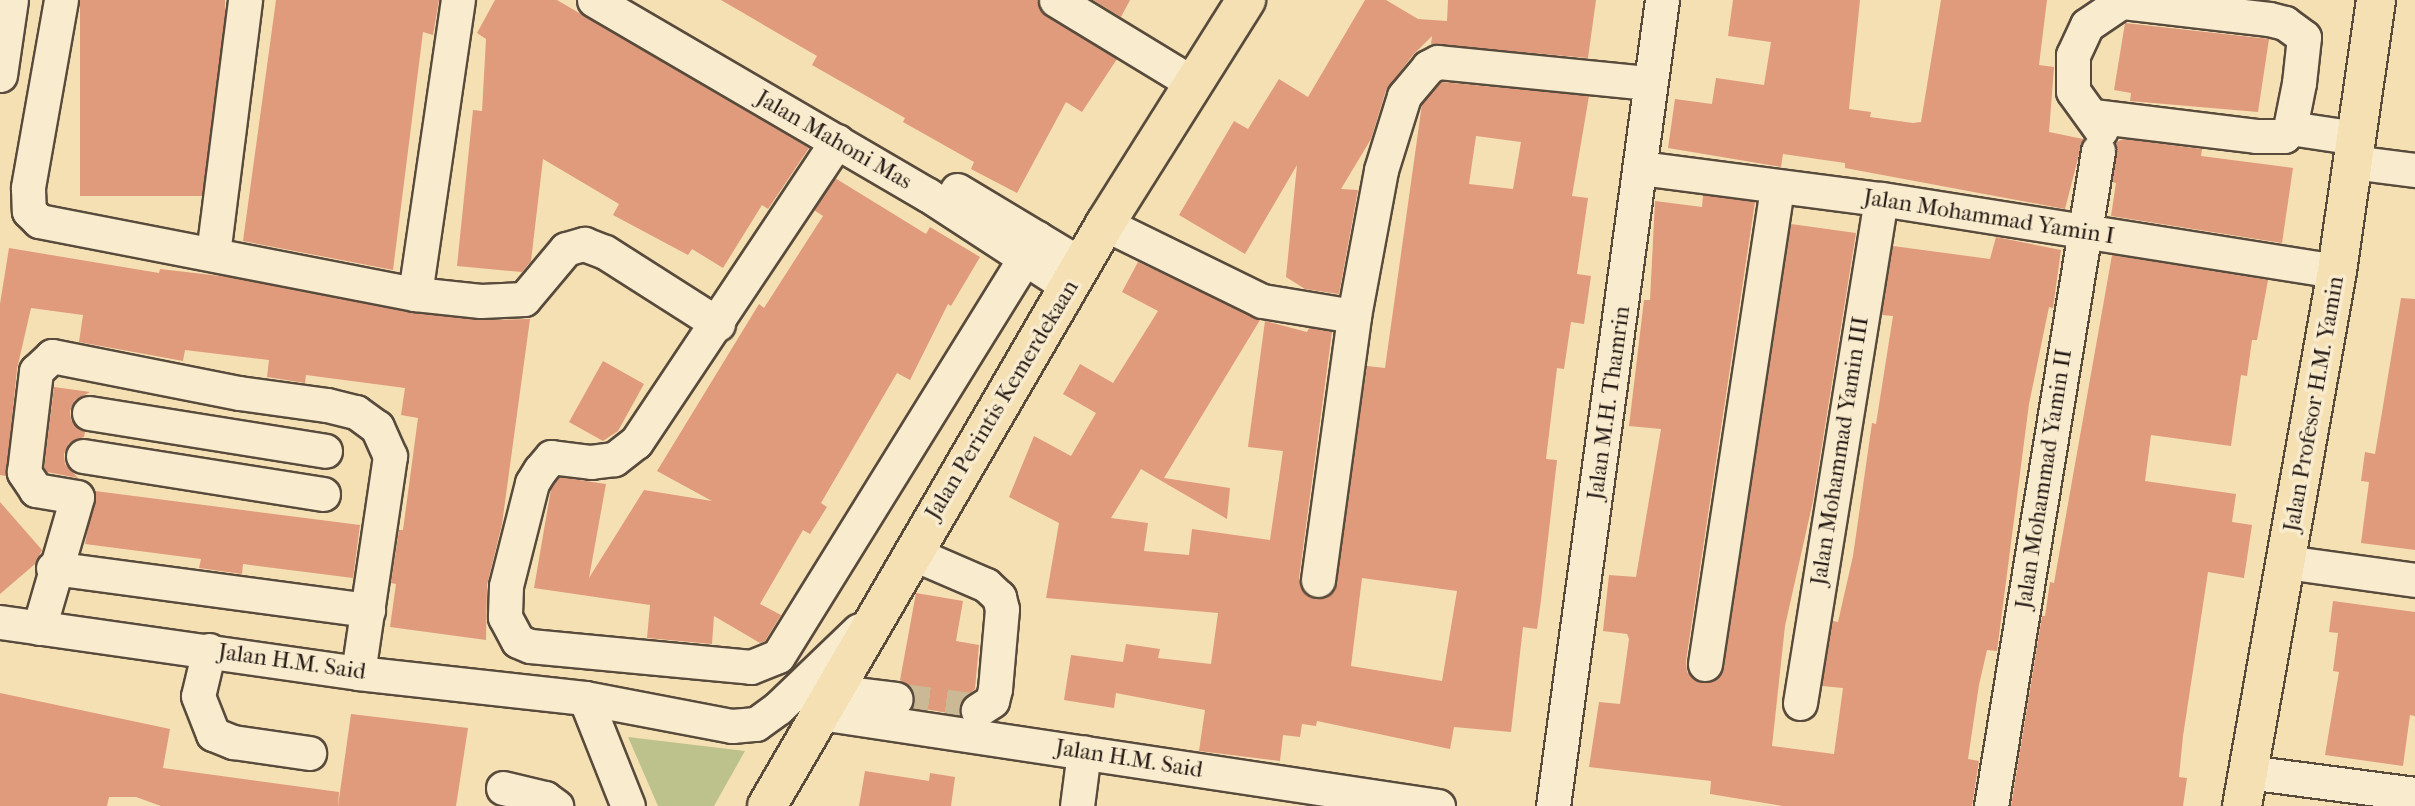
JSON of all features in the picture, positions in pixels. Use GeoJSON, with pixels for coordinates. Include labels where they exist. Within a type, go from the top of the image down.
{"type":"FeatureCollection","features":[{"type":"Feature","properties":{"kind":"main road","name":"Jalan Perintis Kemerdekaan"},"geometry":{"type":"LineString","coordinates":[[767,806],[875,613],[1105,224],[1246,0]]}},
{"type":"Feature","properties":{"kind":"main road","name":"Jalan Profesor H.M. Yamin"},"geometry":{"type":"LineString","coordinates":[[2245,789],[2337,271],[2376,0]]}},
{"type":"Feature","properties":{"kind":"street"},"geometry":{"type":"LineString","coordinates":[[0,75],[11,0]]}},
{"type":"Feature","properties":{"kind":"street"},"geometry":{"type":"LineString","coordinates":[[61,0],[28,188],[29,211],[49,225],[415,294],[524,299],[566,249],[584,244],[605,252],[718,324]]}},
{"type":"Feature","properties":{"kind":"street"},"geometry":{"type":"LineString","coordinates":[[213,254],[245,0]]}},
{"type":"Feature","properties":{"kind":"street"},"geometry":{"type":"LineString","coordinates":[[415,294],[458,0]]}},
{"type":"Feature","properties":{"kind":"street","name":"Jalan Mahoni Mas"},"geometry":{"type":"LineString","coordinates":[[594,0],[837,141],[1030,248]]}},
{"type":"Feature","properties":{"kind":"street","name":"Jalan Mahoni Mas"},"geometry":{"type":"LineString","coordinates":[[636,0],[1075,276]]}},
{"type":"Feature","properties":{"kind":"street"},"geometry":{"type":"LineString","coordinates":[[1056,0],[1194,84]]}},
{"type":"Feature","properties":{"kind":"street","name":"Jalan M.H. Thamrin"},"geometry":{"type":"LineString","coordinates":[[1553,806],[1662,0]]}},
{"type":"Feature","properties":{"kind":"street"},"geometry":{"type":"LineString","coordinates":[[2121,1],[2269,19],[2300,32],[2306,44],[2290,128],[2275,138],[2097,132],[2073,92],[2073,55],[2087,25],[2121,1]]}},
{"type":"Feature","properties":{"kind":"street"},"geometry":{"type":"LineString","coordinates":[[1318,580],[1354,316],[1389,139],[1404,96],[1428,66],[1454,63],[1650,83]]}},
{"type":"Feature","properties":{"kind":"street"},"geometry":{"type":"LineString","coordinates":[[2290,128],[2415,170]]}},
{"type":"Feature","properties":{"kind":"street","name":"Jalan Mohammad Yamin II"},"geometry":{"type":"LineString","coordinates":[[1991,806],[2084,233],[2097,132]]}},
{"type":"Feature","properties":{"kind":"street"},"geometry":{"type":"LineString","coordinates":[[837,141],[718,324],[636,442],[624,452],[603,462],[551,457],[540,470],[506,586],[505,617],[518,641],[530,646],[751,667],[778,656],[1030,248]]}},
{"type":"Feature","properties":{"kind":"street","name":"Jalan Mohammad Yamin I"},"geometry":{"type":"LineString","coordinates":[[1641,168],[1881,200],[2337,271]]}},
{"type":"Feature","properties":{"kind":"street"},"geometry":{"type":"LineString","coordinates":[[1704,664],[1777,186]]}},
{"type":"Feature","properties":{"kind":"street","name":"Jalan Mohammad Yamin III"},"geometry":{"type":"LineString","coordinates":[[1800,703],[1881,200]]}},
{"type":"Feature","properties":{"kind":"street"},"geometry":{"type":"LineString","coordinates":[[1105,224],[1262,302],[1354,316]]}},
{"type":"Feature","properties":{"kind":"street"},"geometry":{"type":"LineString","coordinates":[[77,496],[31,486],[23,463],[36,371],[43,360],[52,356],[239,393],[356,412],[377,427],[386,441],[390,456],[358,673]]}},
{"type":"Feature","properties":{"kind":"street"},"geometry":{"type":"LineString","coordinates":[[39,628],[54,568],[77,496],[95,366]]}},
{"type":"Feature","properties":{"kind":"street"},"geometry":{"type":"LineString","coordinates":[[225,476],[239,393]]}},
{"type":"Feature","properties":{"kind":"street"},"geometry":{"type":"LineString","coordinates":[[89,413],[325,451]]}},
{"type":"Feature","properties":{"kind":"street"},"geometry":{"type":"LineString","coordinates":[[83,456],[225,476],[323,494]]}},
{"type":"Feature","properties":{"kind":"street"},"geometry":{"type":"LineString","coordinates":[[912,553],[986,586],[999,597],[1002,609],[995,689],[992,701],[978,710]]}},
{"type":"Feature","properties":{"kind":"street"},"geometry":{"type":"LineString","coordinates":[[2286,562],[2415,580]]}},
{"type":"Feature","properties":{"kind":"street"},"geometry":{"type":"LineString","coordinates":[[54,568],[368,610]]}},
{"type":"Feature","properties":{"kind":"street","name":"Jalan H.M. Said"},"geometry":{"type":"LineString","coordinates":[[0,622],[358,673],[585,698],[732,726],[756,724],[816,674],[875,613]]}},
{"type":"Feature","properties":{"kind":"street"},"geometry":{"type":"LineString","coordinates":[[209,650],[198,696],[213,734],[233,742],[309,752]]}},
{"type":"Feature","properties":{"kind":"street"},"geometry":{"type":"LineString","coordinates":[[585,698],[628,806]]}},
{"type":"Feature","properties":{"kind":"street"},"geometry":{"type":"LineString","coordinates":[[825,702],[896,699]]}},
{"type":"Feature","properties":{"kind":"street","name":"Jalan H.M. Said"},"geometry":{"type":"LineString","coordinates":[[825,702],[1084,752],[1438,806]]}},
{"type":"Feature","properties":{"kind":"street"},"geometry":{"type":"LineString","coordinates":[[1077,806],[1084,752]]}},
{"type":"Feature","properties":{"kind":"street"},"geometry":{"type":"LineString","coordinates":[[503,788],[545,798],[556,806]]}},
{"type":"Feature","properties":{"kind":"street"},"geometry":{"type":"LineString","coordinates":[[2245,789],[2415,794]]}},
{"type":"Feature","properties":{"kind":"green space"},"geometry":{"type":"Polygon","coordinates":[[[628,737],[745,751],[714,806],[658,806],[628,737]]]}},
{"type":"Feature","properties":{"kind":"building"},"geometry":{"type":"Polygon","coordinates":[[[80,0],[225,0],[225,196],[80,196],[80,0]]]}},
{"type":"Feature","properties":{"kind":"building"},"geometry":{"type":"Polygon","coordinates":[[[276,0],[439,0],[433,35],[423,32],[393,270],[243,241],[276,0]]]}},
{"type":"Feature","properties":{"kind":"building"},"geometry":{"type":"Polygon","coordinates":[[[495,0],[557,0],[809,148],[768,209],[762,205],[723,268],[692,249],[688,255],[613,215],[619,204],[543,159],[531,261],[522,272],[457,266],[473,110],[482,111],[486,39],[477,33],[495,0]]]}},
{"type":"Feature","properties":{"kind":"building"},"geometry":{"type":"Polygon","coordinates":[[[721,0],[1037,0],[1046,16],[1117,59],[1082,112],[1066,102],[1017,193],[971,169],[974,162],[903,122],[905,118],[812,65],[817,56],[721,0]]]}},
{"type":"Feature","properties":{"kind":"building"},"geometry":{"type":"Polygon","coordinates":[[[1093,0],[1130,0],[1121,17],[1093,0]]]}},
{"type":"Feature","properties":{"kind":"building"},"geometry":{"type":"Polygon","coordinates":[[[1365,0],[1386,0],[1418,19],[1447,21],[1448,0],[1596,0],[1588,58],[1431,44],[1432,36],[1413,55],[1386,90],[1371,139],[1341,189],[1358,190],[1339,294],[1305,289],[1286,277],[1297,165],[1245,254],[1179,215],[1234,121],[1248,129],[1279,79],[1308,97],[1365,0]]]}},
{"type":"Feature","properties":{"kind":"building"},"geometry":{"type":"Polygon","coordinates":[[[1733,0],[1860,0],[1849,109],[1871,112],[1870,117],[1913,123],[1921,122],[1941,0],[2047,0],[2039,65],[2054,67],[2049,132],[2083,139],[2065,209],[1845,168],[1845,163],[1783,154],[1781,167],[1668,148],[1675,99],[1712,104],[1716,78],[1764,85],[1771,42],[1728,36],[1733,0]]]}},
{"type":"Feature","properties":{"kind":"building"},"geometry":{"type":"Polygon","coordinates":[[[2125,23],[2269,39],[2258,112],[2130,101],[2131,93],[2114,90],[2125,23]]]}},
{"type":"Feature","properties":{"kind":"building"},"geometry":{"type":"Polygon","coordinates":[[[1442,82],[1589,96],[1572,196],[1588,198],[1577,274],[1591,276],[1584,324],[1571,322],[1564,369],[1557,368],[1546,459],[1557,460],[1541,600],[1537,629],[1523,627],[1511,732],[1454,727],[1450,749],[1317,721],[1316,726],[1302,724],[1300,737],[1283,735],[1280,761],[1199,751],[1205,710],[1116,693],[1114,708],[1064,700],[1071,655],[1123,662],[1126,644],[1160,649],[1158,658],[1211,664],[1218,613],[1046,598],[1059,523],[1009,497],[1034,436],[1071,456],[1096,413],[1063,394],[1080,364],[1113,383],[1158,311],[1122,292],[1138,262],[1260,320],[1164,478],[1230,488],[1227,519],[1141,469],[1111,518],[1148,523],[1144,551],[1189,555],[1192,529],[1270,540],[1283,451],[1248,447],[1265,321],[1307,332],[1309,328],[1332,332],[1299,578],[1306,595],[1315,599],[1334,591],[1367,366],[1385,368],[1422,104],[1442,82]],[[1476,136],[1469,184],[1513,189],[1521,142],[1476,136]],[[1362,578],[1351,666],[1442,681],[1457,591],[1362,578]]]}},
{"type":"Feature","properties":{"kind":"building"},"geometry":{"type":"Polygon","coordinates":[[[2123,139],[2202,149],[2201,156],[2293,168],[2282,243],[2111,216],[2116,183],[2112,182],[2115,143],[2123,139]]]}},
{"type":"Feature","properties":{"kind":"building"},"geometry":{"type":"Polygon","coordinates":[[[835,178],[926,234],[930,227],[980,257],[951,306],[948,304],[910,380],[897,373],[821,503],[827,507],[810,534],[803,530],[760,604],[781,615],[765,641],[760,643],[714,616],[712,644],[647,638],[650,605],[534,588],[551,489],[559,477],[606,484],[589,578],[644,490],[712,501],[657,471],[759,304],[764,308],[823,216],[814,210],[835,178]]]}},
{"type":"Feature","properties":{"kind":"building"},"geometry":{"type":"Polygon","coordinates":[[[1703,195],[1755,202],[1686,661],[1687,672],[1701,683],[1713,682],[1724,667],[1791,224],[1856,233],[1813,501],[1785,626],[1772,746],[1834,754],[1843,688],[1822,686],[1833,621],[1838,622],[1853,556],[1872,423],[1876,424],[1893,316],[1882,315],[1893,246],[1990,259],[1996,237],[2061,250],[2053,308],[2049,307],[2029,404],[1997,651],[1987,650],[1979,685],[1968,759],[1979,761],[1972,806],[1783,806],[1710,794],[1711,781],[1589,767],[1599,702],[1620,704],[1629,639],[1627,634],[1603,631],[1609,575],[1636,577],[1661,429],[1629,426],[1644,300],[1650,300],[1655,201],[1702,207],[1703,195]]]}},
{"type":"Feature","properties":{"kind":"building"},"geometry":{"type":"Polygon","coordinates":[[[9,248],[159,273],[160,269],[229,277],[413,313],[479,320],[530,319],[502,524],[487,585],[486,640],[390,627],[396,584],[391,583],[399,530],[403,530],[418,418],[401,415],[405,388],[306,375],[305,383],[267,377],[269,360],[185,350],[183,361],[79,342],[83,315],[31,308],[17,369],[6,476],[0,475],[0,304],[9,248]]]}},
{"type":"Feature","properties":{"kind":"building"},"geometry":{"type":"Polygon","coordinates":[[[2112,255],[2268,280],[2257,340],[2252,340],[2247,376],[2241,375],[2231,446],[2151,435],[2145,481],[2236,494],[2232,522],[2252,525],[2244,578],[2208,572],[2183,736],[2179,777],[2187,778],[2183,806],[2011,806],[2042,616],[2045,616],[2050,582],[2054,583],[2112,255]]]}},
{"type":"Feature","properties":{"kind":"building"},"geometry":{"type":"Polygon","coordinates":[[[2401,298],[2415,299],[2415,550],[2361,543],[2369,482],[2361,481],[2365,452],[2375,454],[2401,298]]]}},
{"type":"Feature","properties":{"kind":"building"},"geometry":{"type":"Polygon","coordinates":[[[603,361],[644,384],[618,431],[603,441],[569,422],[603,361]]]}},
{"type":"Feature","properties":{"kind":"building"},"geometry":{"type":"Polygon","coordinates":[[[54,387],[90,392],[75,400],[70,411],[71,420],[85,432],[84,437],[69,443],[64,454],[65,464],[78,478],[47,472],[44,467],[54,387]]]}},
{"type":"Feature","properties":{"kind":"building"},"geometry":{"type":"Polygon","coordinates":[[[95,491],[360,525],[353,578],[243,564],[242,574],[199,568],[201,559],[85,544],[95,491]]]}},
{"type":"Feature","properties":{"kind":"building"},"geometry":{"type":"Polygon","coordinates":[[[0,502],[42,550],[35,564],[0,594],[0,502]]]}},
{"type":"Feature","properties":{"kind":"building"},"geometry":{"type":"Polygon","coordinates":[[[916,593],[963,601],[956,641],[979,645],[975,689],[961,701],[960,715],[913,707],[913,691],[900,680],[916,593]]]}},
{"type":"Feature","properties":{"kind":"building"},"geometry":{"type":"Polygon","coordinates":[[[2333,601],[2415,612],[2415,716],[2410,715],[2403,766],[2325,755],[2339,672],[2333,671],[2338,633],[2329,632],[2333,601]]]}},
{"type":"Feature","properties":{"kind":"building"},"geometry":{"type":"Polygon","coordinates":[[[0,693],[170,729],[163,768],[339,792],[338,806],[161,806],[136,797],[109,797],[107,806],[0,806],[0,693]]]}},
{"type":"Feature","properties":{"kind":"building"},"geometry":{"type":"Polygon","coordinates":[[[351,714],[468,728],[456,806],[338,806],[351,714]]]}},
{"type":"Feature","properties":{"kind":"building"},"geometry":{"type":"Polygon","coordinates":[[[865,771],[929,781],[930,773],[955,777],[951,806],[859,806],[865,771]]]}},
{"type":"Feature","properties":{"kind":"tunnel"},"geometry":{"type":"LineString","coordinates":[[896,699],[978,710]]}}]}
